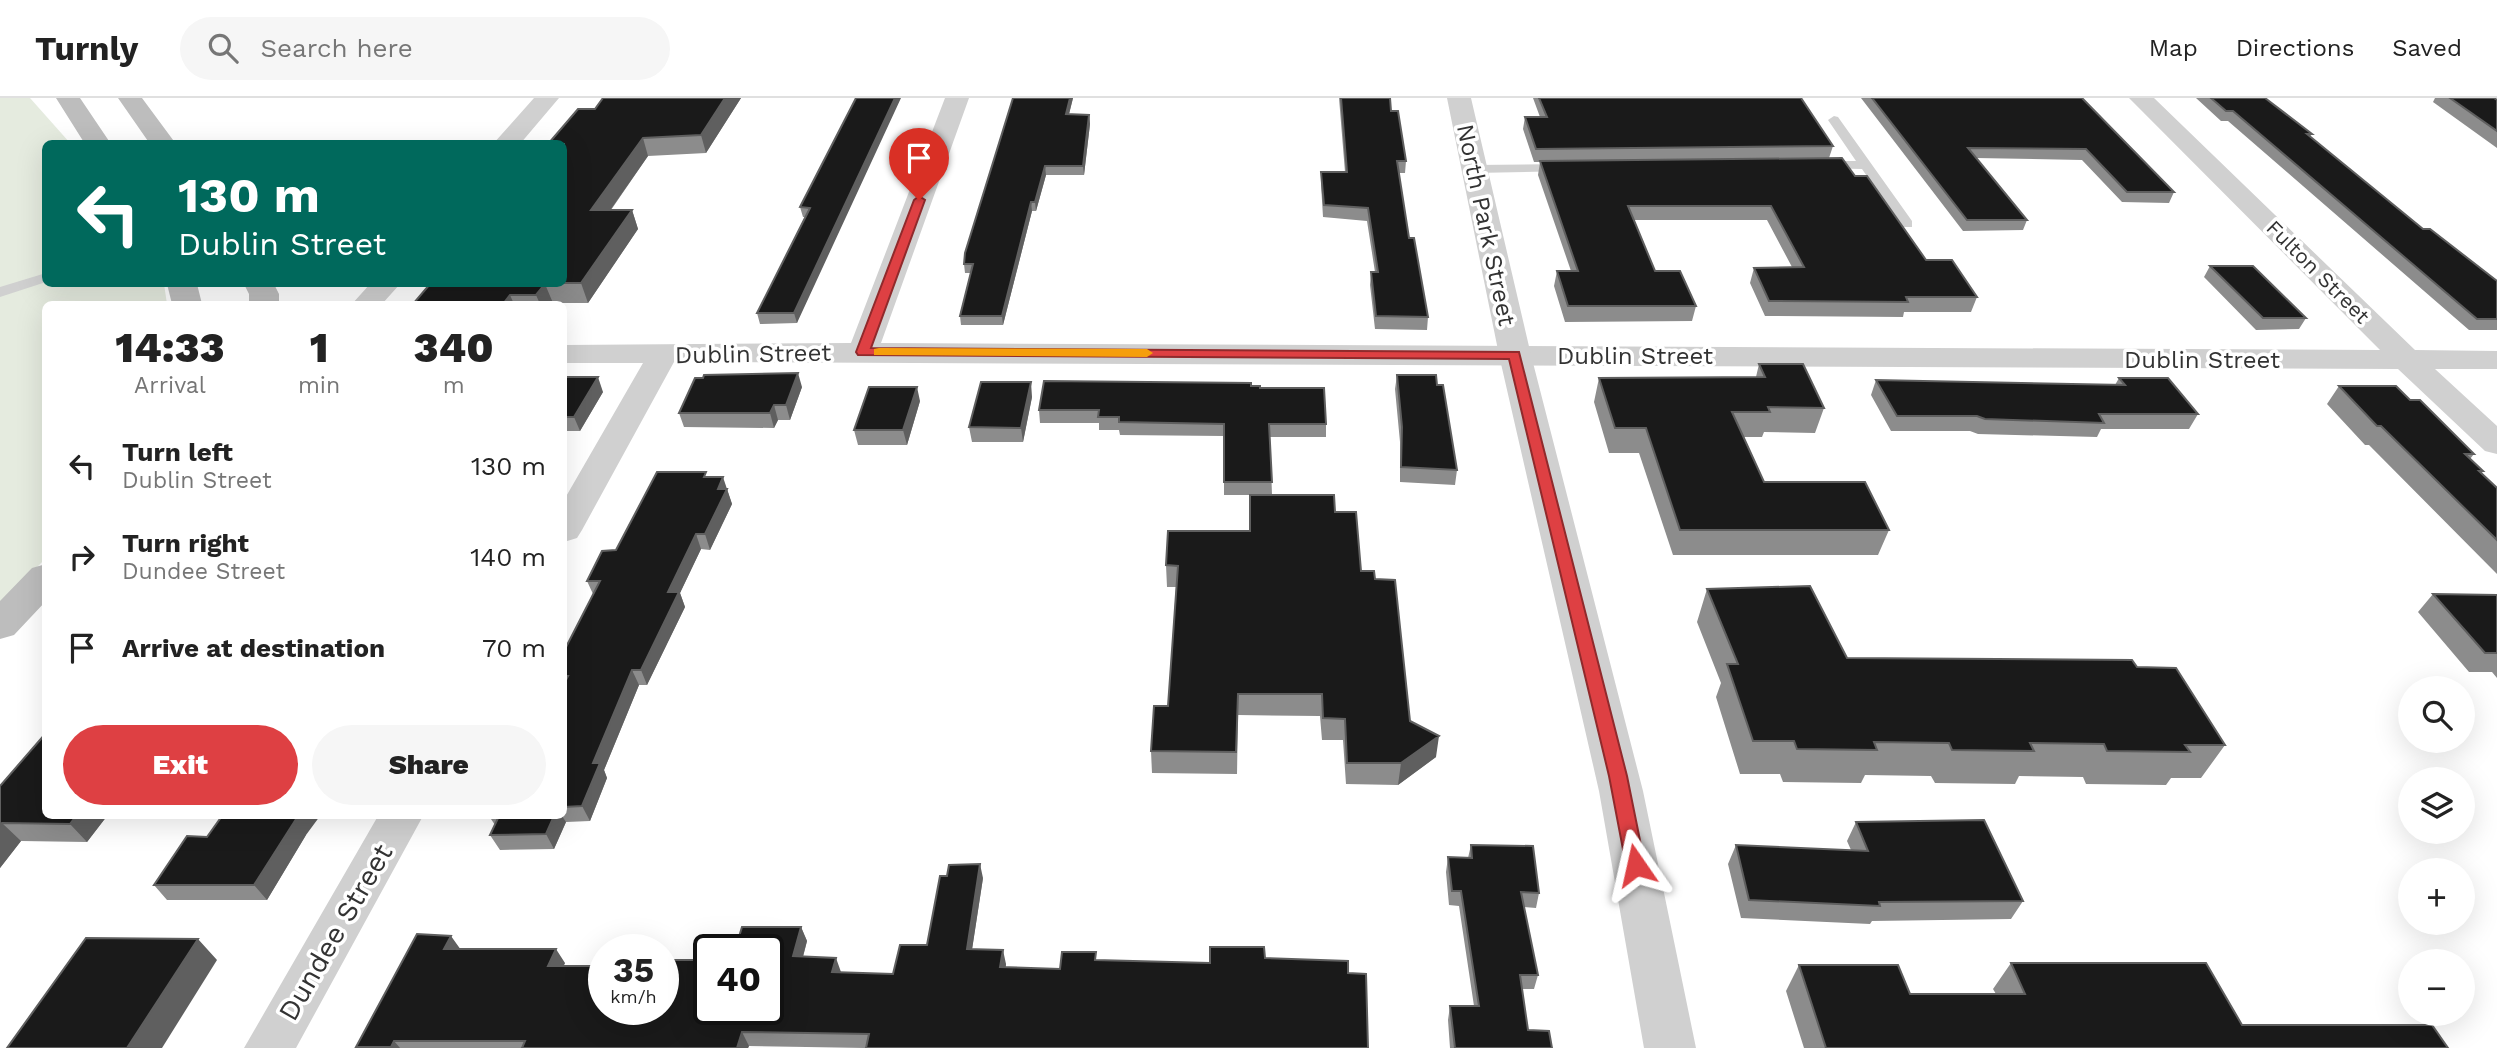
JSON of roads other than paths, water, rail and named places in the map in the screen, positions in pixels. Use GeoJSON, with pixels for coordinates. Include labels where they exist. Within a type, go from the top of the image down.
{"type":"FeatureCollection","features":[{"type":"Feature","properties":{"kind":"main road"},"geometry":{"type":"LineString","coordinates":[[68,98],[95,140]]}},
{"type":"Feature","properties":{"kind":"main road"},"geometry":{"type":"LineString","coordinates":[[130,98],[160,140]]}},
{"type":"Feature","properties":{"kind":"main road"},"geometry":{"type":"LineString","coordinates":[[0,625],[42,581]]}},
{"type":"Feature","properties":{"kind":"street"},"geometry":{"type":"LineString","coordinates":[[510,140],[547,98]]}},
{"type":"Feature","properties":{"kind":"street"},"geometry":{"type":"LineString","coordinates":[[863,352],[957,98]]}},
{"type":"Feature","properties":{"kind":"street","name":"North Park Street"},"geometry":{"type":"LineString","coordinates":[[1459,98],[1515,355],[1622,791],[1670,1048]]}},
{"type":"Feature","properties":{"kind":"street","name":"Fulton Street"},"geometry":{"type":"LineString","coordinates":[[2141,98],[2408,361],[2497,444]]}},
{"type":"Feature","properties":{"kind":"street"},"geometry":{"type":"LineString","coordinates":[[369,301],[383,287]]}},
{"type":"Feature","properties":{"kind":"street","name":"Dublin Street"},"geometry":{"type":"LineString","coordinates":[[567,354],[863,352],[2497,360]]}},
{"type":"Feature","properties":{"kind":"street"},"geometry":{"type":"LineString","coordinates":[[567,525],[663,355]]}},
{"type":"Feature","properties":{"kind":"street","name":"Dundee Street"},"geometry":{"type":"LineString","coordinates":[[269,1048],[399,819]]}},
{"type":"Feature","properties":{"kind":"lane"},"geometry":{"type":"LineString","coordinates":[[1834,120],[1907,224]]}},
{"type":"Feature","properties":{"kind":"lane"},"geometry":{"type":"LineString","coordinates":[[1809,165],[1865,165]]}},
{"type":"Feature","properties":{"kind":"lane"},"geometry":{"type":"LineString","coordinates":[[1474,169],[1572,168]]}},
{"type":"Feature","properties":{"kind":"lane"},"geometry":{"type":"LineString","coordinates":[[0,292],[42,278]]}}]}
